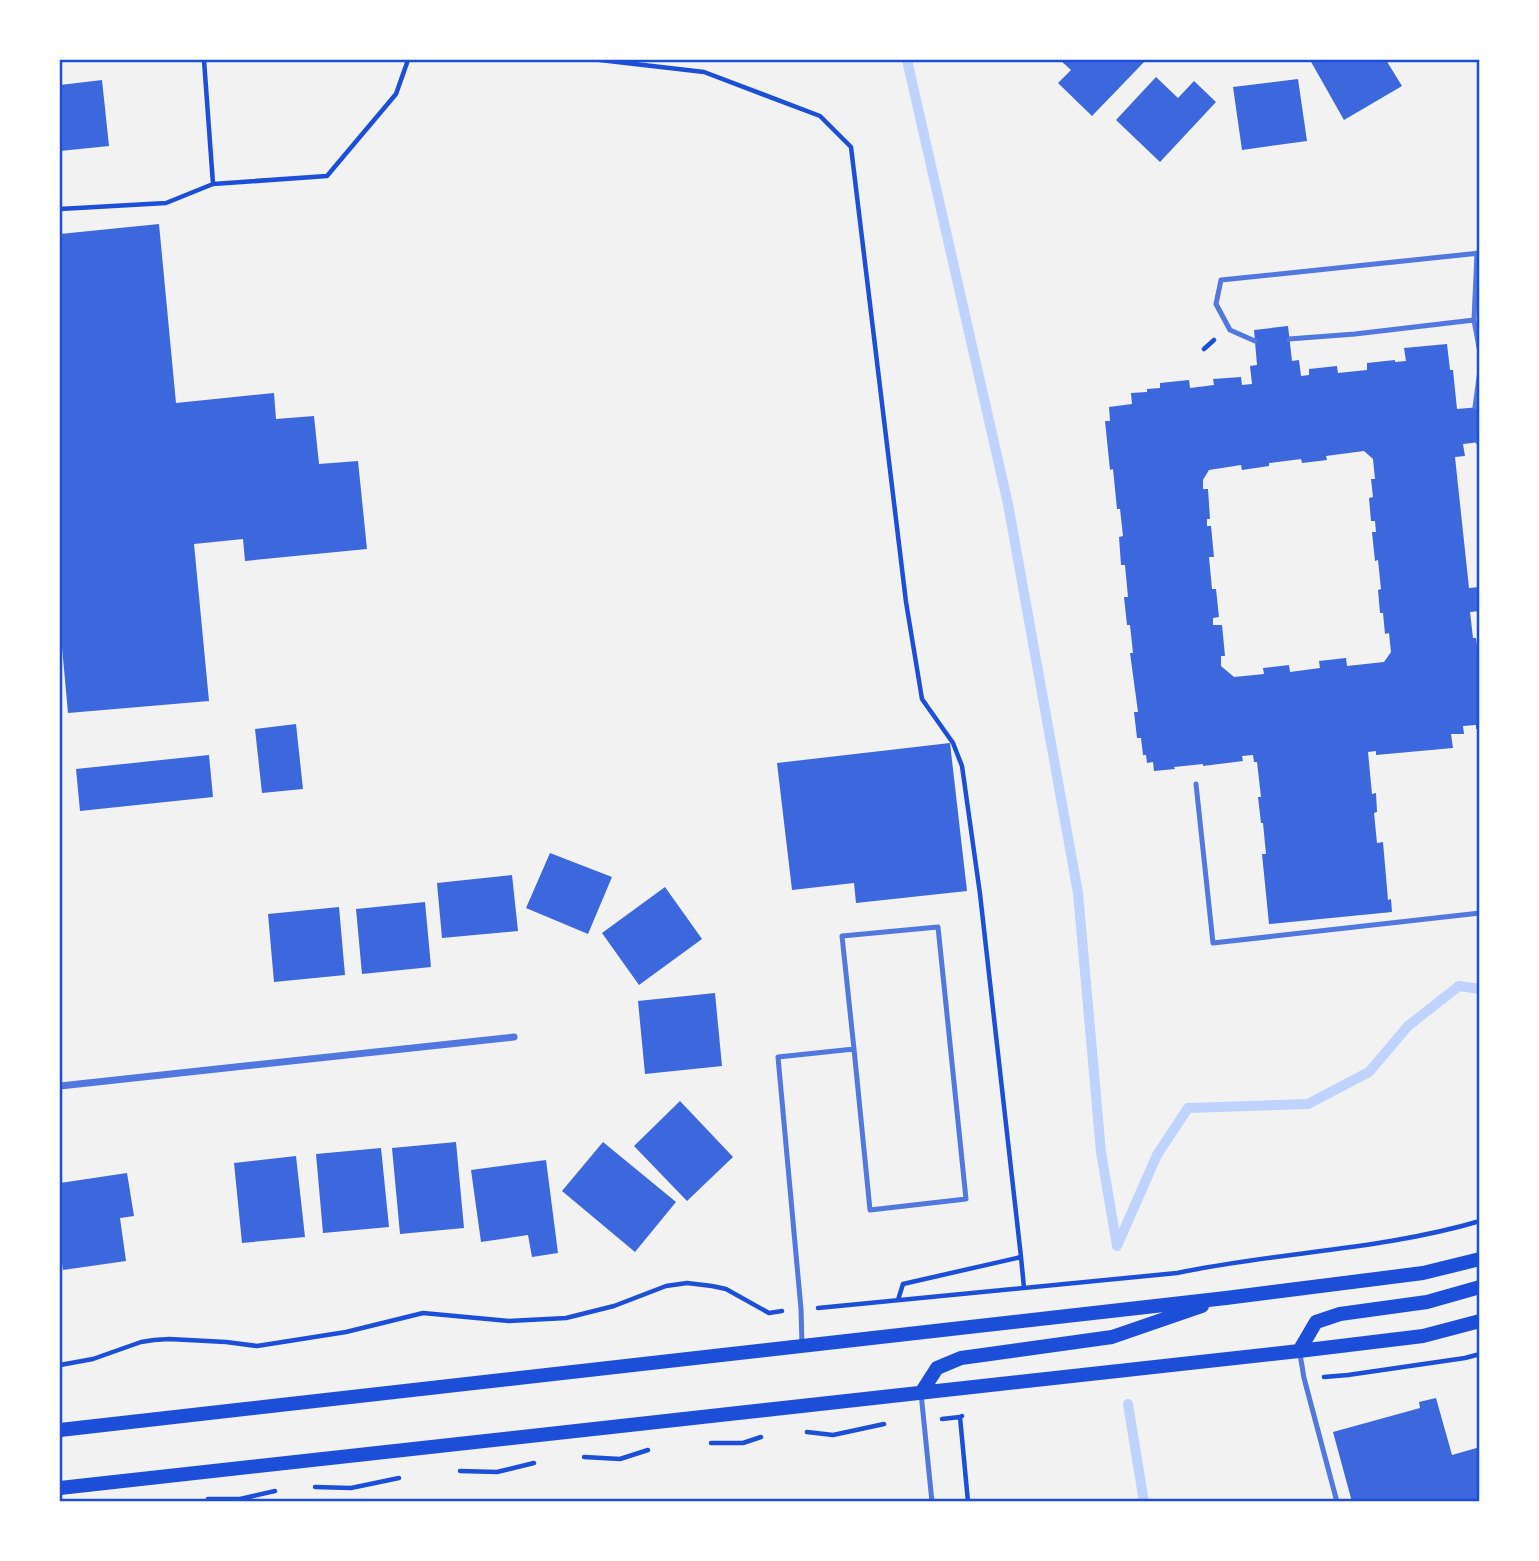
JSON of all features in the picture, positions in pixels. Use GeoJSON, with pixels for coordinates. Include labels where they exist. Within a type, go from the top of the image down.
{"type":"FeatureCollection","features":[{"type":"Feature","properties":{"kind":"main road"},"geometry":{"type":"LineString","coordinates":[[60,1430],[1226,1298],[1423,1273],[1479,1259]]}},
{"type":"Feature","properties":{"kind":"main road"},"geometry":{"type":"LineString","coordinates":[[1299,1350],[1316,1322],[1340,1314],[1427,1302],[1479,1287]]}},
{"type":"Feature","properties":{"kind":"main road"},"geometry":{"type":"LineString","coordinates":[[921,1393],[937,1368],[961,1359],[1112,1337],[1226,1298]]}},
{"type":"Feature","properties":{"kind":"main road"},"geometry":{"type":"LineString","coordinates":[[60,1488],[1423,1336],[1479,1321]]}},
{"type":"Feature","properties":{"kind":"street"},"geometry":{"type":"LineString","coordinates":[[60,1086],[514,1037]]}},
{"type":"Feature","properties":{"kind":"lane"},"geometry":{"type":"LineString","coordinates":[[1255,341],[1230,330],[1216,304],[1221,280],[1478,253],[1474,320],[1479,353]]}},
{"type":"Feature","properties":{"kind":"lane"},"geometry":{"type":"LineString","coordinates":[[1289,339],[1474,320]]}},
{"type":"Feature","properties":{"kind":"lane"},"geometry":{"type":"LineString","coordinates":[[1475,407],[1479,370]]}},
{"type":"Feature","properties":{"kind":"lane"},"geometry":{"type":"LineString","coordinates":[[1196,784],[1213,943],[1479,913]]}},
{"type":"Feature","properties":{"kind":"lane"},"geometry":{"type":"LineString","coordinates":[[938,927],[966,1199],[870,1210],[854,1049],[842,936],[938,927]]}},
{"type":"Feature","properties":{"kind":"lane"},"geometry":{"type":"LineString","coordinates":[[802,1345],[778,1057],[854,1049]]}},
{"type":"Feature","properties":{"kind":"lane"},"geometry":{"type":"LineString","coordinates":[[1299,1350],[1337,1502]]}},
{"type":"Feature","properties":{"kind":"lane"},"geometry":{"type":"LineString","coordinates":[[921,1393],[932,1502]]}},
{"type":"Feature","properties":{"kind":"path"},"geometry":{"type":"LineString","coordinates":[[204,60],[213,184]]}},
{"type":"Feature","properties":{"kind":"path"},"geometry":{"type":"LineString","coordinates":[[60,209],[166,202],[213,184],[327,176],[396,94],[408,60]]}},
{"type":"Feature","properties":{"kind":"path"},"geometry":{"type":"LineString","coordinates":[[600,60],[704,72],[820,116],[851,147],[906,602],[922,699],[953,743],[962,766],[980,894],[1024,1288]]}},
{"type":"Feature","properties":{"kind":"path"},"geometry":{"type":"LineString","coordinates":[[1204,349],[1219,336]]}},
{"type":"Feature","properties":{"kind":"path"},"geometry":{"type":"LineString","coordinates":[[828,1307],[1177,1273],[1220,1264],[1405,1238],[1479,1220]]}},
{"type":"Feature","properties":{"kind":"path"},"geometry":{"type":"LineString","coordinates":[[898,1300],[902,1284],[1021,1257]]}},
{"type":"Feature","properties":{"kind":"path"},"geometry":{"type":"LineString","coordinates":[[60,1365],[93,1359],[153,1340],[226,1342],[257,1346],[346,1332],[423,1312],[509,1321],[566,1318],[614,1306],[666,1286],[687,1283],[726,1289],[769,1313]]}},
{"type":"Feature","properties":{"kind":"path"},"geometry":{"type":"LineString","coordinates":[[1304,1378],[1348,1375],[1479,1354]]}},
{"type":"Feature","properties":{"kind":"path"},"geometry":{"type":"LineString","coordinates":[[967,1414],[960,1417],[968,1502]]}},
{"type":"Feature","properties":{"kind":"building"},"geometry":{"type":"Polygon","coordinates":[[[1060,60],[1146,60],[1092,116],[1058,83],[1071,70],[1060,60]]]}},
{"type":"Feature","properties":{"kind":"building"},"geometry":{"type":"Polygon","coordinates":[[[1310,60],[1386,60],[1402,86],[1344,120],[1310,60]]]}},
{"type":"Feature","properties":{"kind":"building"},"geometry":{"type":"Polygon","coordinates":[[[1156,77],[1178,98],[1194,81],[1216,102],[1160,162],[1116,120],[1156,77]]]}},
{"type":"Feature","properties":{"kind":"building"},"geometry":{"type":"Polygon","coordinates":[[[1298,79],[1307,141],[1242,150],[1233,87],[1298,79]]]}},
{"type":"Feature","properties":{"kind":"building"},"geometry":{"type":"Polygon","coordinates":[[[102,80],[109,146],[60,151],[60,85],[102,80]]]}},
{"type":"Feature","properties":{"kind":"building"},"geometry":{"type":"Polygon","coordinates":[[[159,224],[176,403],[274,393],[276,419],[314,416],[319,464],[358,461],[367,549],[245,561],[243,539],[194,544],[209,701],[68,713],[60,625],[60,234],[159,224]]]}},
{"type":"Feature","properties":{"kind":"building"},"geometry":{"type":"Polygon","coordinates":[[[1288,326],[1292,361],[1299,360],[1301,376],[1309,375],[1309,369],[1337,366],[1338,373],[1367,370],[1367,363],[1406,361],[1404,348],[1447,344],[1457,409],[1480,407],[1480,442],[1463,444],[1465,456],[1455,457],[1469,588],[1480,587],[1480,611],[1470,612],[1480,668],[1480,729],[1476,729],[1476,725],[1463,726],[1464,734],[1451,734],[1453,748],[1376,755],[1376,751],[1368,752],[1372,794],[1376,793],[1377,812],[1374,813],[1377,843],[1383,842],[1388,900],[1391,899],[1392,912],[1269,924],[1262,854],[1266,854],[1258,797],[1261,797],[1257,762],[1254,762],[1253,755],[1242,756],[1243,761],[1154,771],[1153,762],[1147,763],[1146,755],[1143,755],[1141,738],[1137,738],[1134,712],[1138,712],[1130,653],[1133,653],[1124,597],[1128,597],[1125,565],[1121,565],[1119,537],[1123,536],[1113,469],[1110,470],[1105,421],[1110,421],[1109,407],[1132,404],[1131,393],[1160,388],[1160,383],[1189,380],[1190,388],[1214,385],[1213,379],[1241,377],[1242,385],[1252,384],[1250,366],[1257,365],[1254,330],[1288,326]],[[1364,451],[1326,456],[1327,460],[1302,463],[1301,459],[1242,470],[1241,465],[1209,470],[1203,480],[1203,489],[1208,489],[1210,519],[1207,519],[1207,526],[1211,526],[1214,557],[1209,557],[1212,589],[1216,589],[1219,617],[1213,618],[1213,625],[1222,625],[1225,656],[1221,656],[1221,666],[1234,677],[1264,674],[1263,668],[1289,665],[1290,672],[1320,668],[1319,661],[1346,658],[1347,666],[1384,662],[1391,652],[1389,633],[1385,634],[1383,613],[1380,613],[1378,590],[1381,589],[1372,532],[1376,532],[1375,521],[1371,521],[1369,498],[1373,497],[1371,479],[1375,479],[1373,459],[1364,451]]]}},
{"type":"Feature","properties":{"kind":"building"},"geometry":{"type":"Polygon","coordinates":[[[296,724],[303,789],[262,793],[255,729],[296,724]]]}},
{"type":"Feature","properties":{"kind":"building"},"geometry":{"type":"Polygon","coordinates":[[[950,743],[967,891],[856,903],[854,883],[792,890],[777,763],[950,743]]]}},
{"type":"Feature","properties":{"kind":"building"},"geometry":{"type":"Polygon","coordinates":[[[209,755],[213,797],[80,811],[76,769],[209,755]]]}},
{"type":"Feature","properties":{"kind":"building"},"geometry":{"type":"Polygon","coordinates":[[[550,853],[612,877],[588,934],[526,908],[550,853]]]}},
{"type":"Feature","properties":{"kind":"building"},"geometry":{"type":"Polygon","coordinates":[[[512,875],[518,931],[442,938],[437,883],[512,875]]]}},
{"type":"Feature","properties":{"kind":"building"},"geometry":{"type":"Polygon","coordinates":[[[665,887],[702,939],[639,985],[602,933],[665,887]]]}},
{"type":"Feature","properties":{"kind":"building"},"geometry":{"type":"Polygon","coordinates":[[[425,902],[431,967],[362,974],[356,909],[425,902]]]}},
{"type":"Feature","properties":{"kind":"building"},"geometry":{"type":"Polygon","coordinates":[[[339,907],[345,975],[274,982],[268,914],[339,907]]]}},
{"type":"Feature","properties":{"kind":"building"},"geometry":{"type":"Polygon","coordinates":[[[715,993],[722,1066],[645,1074],[638,1001],[715,993]]]}},
{"type":"Feature","properties":{"kind":"building"},"geometry":{"type":"Polygon","coordinates":[[[680,1101],[733,1157],[687,1201],[634,1146],[680,1101]]]}},
{"type":"Feature","properties":{"kind":"building"},"geometry":{"type":"Polygon","coordinates":[[[456,1142],[464,1228],[400,1234],[392,1148],[456,1142]]]}},
{"type":"Feature","properties":{"kind":"building"},"geometry":{"type":"Polygon","coordinates":[[[603,1142],[676,1202],[635,1252],[562,1191],[603,1142]]]}},
{"type":"Feature","properties":{"kind":"building"},"geometry":{"type":"Polygon","coordinates":[[[381,1148],[389,1227],[323,1233],[316,1154],[381,1148]]]}},
{"type":"Feature","properties":{"kind":"building"},"geometry":{"type":"Polygon","coordinates":[[[296,1156],[305,1237],[242,1243],[234,1163],[296,1156]]]}},
{"type":"Feature","properties":{"kind":"building"},"geometry":{"type":"Polygon","coordinates":[[[546,1160],[558,1253],[532,1257],[528,1235],[481,1242],[471,1170],[546,1160]]]}},
{"type":"Feature","properties":{"kind":"building"},"geometry":{"type":"Polygon","coordinates":[[[127,1173],[134,1216],[120,1218],[126,1261],[63,1270],[60,1250],[60,1183],[127,1173]]]}},
{"type":"Feature","properties":{"kind":"building"},"geometry":{"type":"Polygon","coordinates":[[[1436,1398],[1452,1455],[1480,1447],[1480,1502],[1352,1502],[1333,1432],[1420,1408],[1419,1402],[1436,1398]]]}},
{"type":"Feature","properties":{"kind":"waterway"},"geometry":{"type":"LineString","coordinates":[[907,60],[1008,504],[1078,893],[1101,1152],[1117,1246]]}},
{"type":"Feature","properties":{"kind":"waterway"},"geometry":{"type":"LineString","coordinates":[[1117,1246],[1157,1155],[1188,1108],[1308,1104],[1369,1072],[1408,1026],[1459,986],[1480,989]]}},
{"type":"Feature","properties":{"kind":"waterway"},"geometry":{"type":"LineString","coordinates":[[1128,1404],[1144,1502]]}}]}
